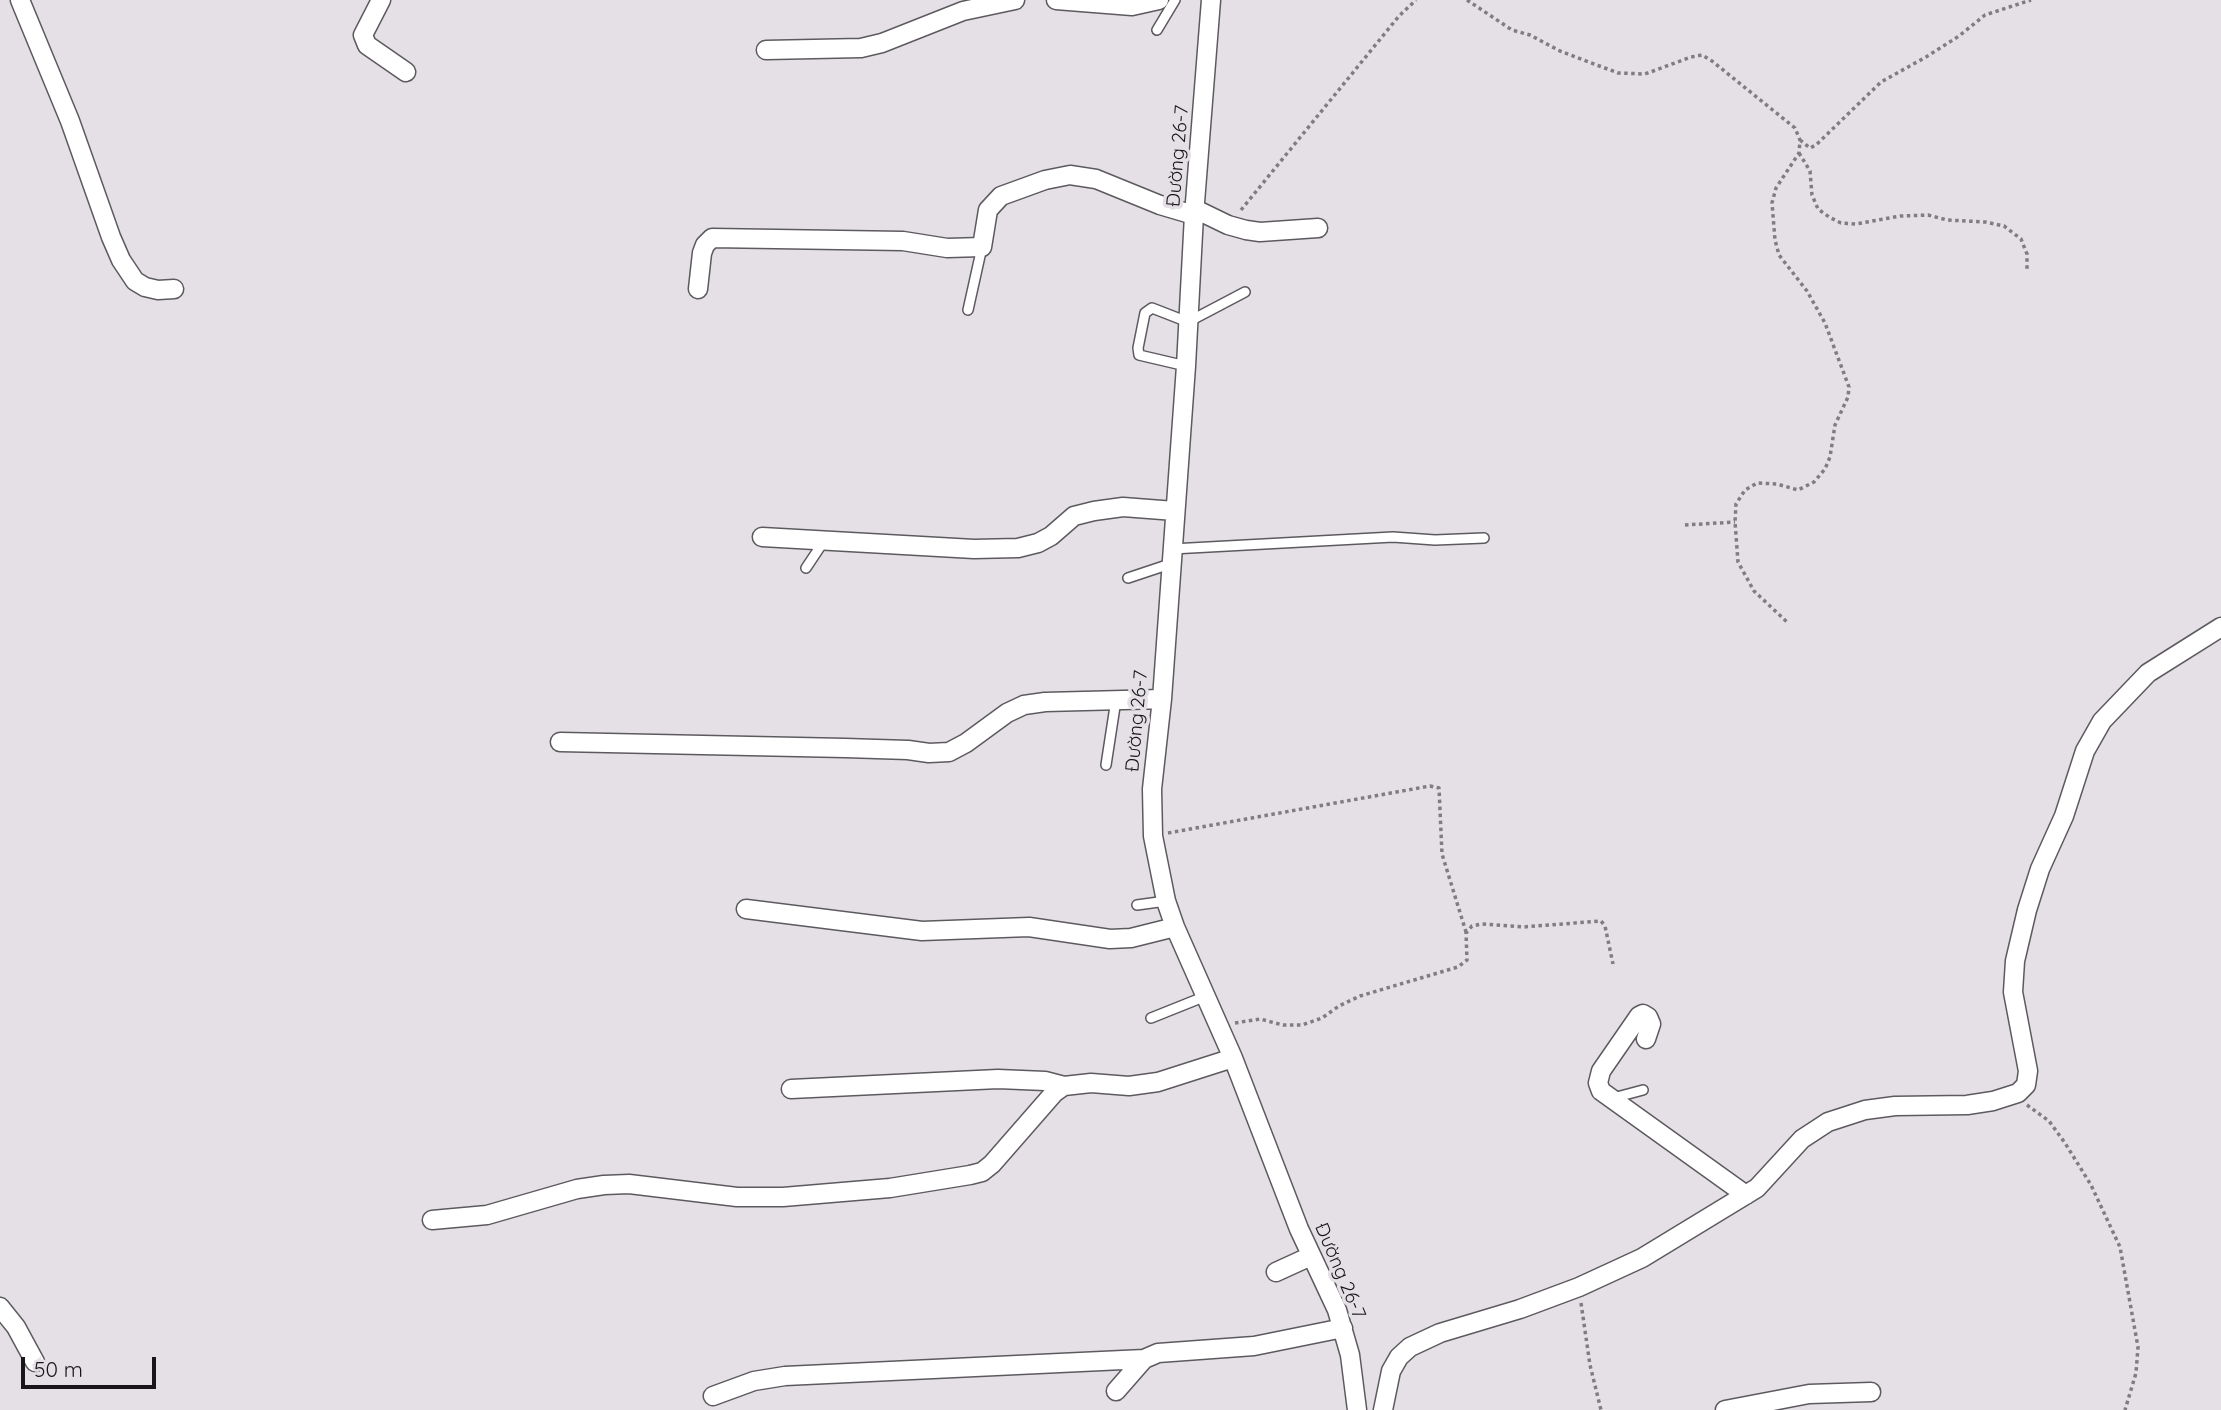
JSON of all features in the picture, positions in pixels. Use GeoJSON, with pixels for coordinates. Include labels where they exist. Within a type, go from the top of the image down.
{"type":"FeatureCollection","features":[{"type":"Feature","properties":{"kind":"street"},"geometry":{"type":"LineString","coordinates":[[20,0],[70,121],[121,260],[135,281],[145,287],[174,289]]}},
{"type":"Feature","properties":{"kind":"street"},"geometry":{"type":"LineString","coordinates":[[381,0],[363,35],[368,45],[406,72]]}},
{"type":"Feature","properties":{"kind":"street"},"geometry":{"type":"LineString","coordinates":[[765,50],[861,48],[882,43],[963,11],[1015,0]]}},
{"type":"Feature","properties":{"kind":"street"},"geometry":{"type":"LineString","coordinates":[[1056,0],[1133,3],[1159,0]]}},
{"type":"Feature","properties":{"kind":"street","name":"Đường 26-7"},"geometry":{"type":"LineString","coordinates":[[1211,0],[1194,212],[1186,366],[1162,699],[1152,789],[1153,836],[1166,901],[1175,927],[1233,1058],[1311,1256],[1337,1310],[1353,1373],[1357,1410]]}},
{"type":"Feature","properties":{"kind":"street"},"geometry":{"type":"LineString","coordinates":[[698,289],[702,253],[712,238],[903,241],[947,248],[982,247],[988,210],[1001,196],[1026,185],[1070,175],[1096,179],[1160,205],[1194,212],[1228,225],[1260,232],[1318,228]]}},
{"type":"Feature","properties":{"kind":"street"},"geometry":{"type":"LineString","coordinates":[[762,537],[974,549],[1018,548],[1051,536],[1074,516],[1094,511],[1123,507],[1175,511]]}},
{"type":"Feature","properties":{"kind":"street"},"geometry":{"type":"LineString","coordinates":[[1382,1410],[1391,1371],[1399,1357],[1418,1342],[1579,1287],[1642,1258],[1765,1181],[1802,1139],[1816,1128],[1840,1116],[1895,1106],[1967,1105],[2014,1096],[2026,1085],[2028,1071],[2013,992],[2014,970],[2020,937],[2040,869],[2072,794],[2085,751],[2102,721],[2148,673],[2221,627]]}},
{"type":"Feature","properties":{"kind":"street"},"geometry":{"type":"LineString","coordinates":[[560,743],[858,748],[908,750],[929,754],[949,752],[1007,713],[1024,705],[1162,699]]}},
{"type":"Feature","properties":{"kind":"street"},"geometry":{"type":"LineString","coordinates":[[746,909],[922,931],[1029,927],[1110,939],[1131,938],[1175,927]]}},
{"type":"Feature","properties":{"kind":"street"},"geometry":{"type":"LineString","coordinates":[[1646,1039],[1651,1024],[1643,1014],[1601,1070],[1598,1083],[1601,1091],[1746,1195]]}},
{"type":"Feature","properties":{"kind":"street"},"geometry":{"type":"LineString","coordinates":[[791,1089],[998,1079],[1045,1081],[1064,1086],[1091,1083],[1129,1086],[1158,1082],[1233,1058]]}},
{"type":"Feature","properties":{"kind":"street"},"geometry":{"type":"LineString","coordinates":[[432,1220],[487,1215],[578,1189],[604,1185],[629,1184],[737,1197],[783,1197],[890,1188],[970,1175],[982,1172],[992,1164],[1054,1093],[1064,1086]]}},
{"type":"Feature","properties":{"kind":"street"},"geometry":{"type":"LineString","coordinates":[[1276,1272],[1311,1256]]}},
{"type":"Feature","properties":{"kind":"street"},"geometry":{"type":"LineString","coordinates":[[0,1307],[16,1327],[35,1362]]}},
{"type":"Feature","properties":{"kind":"street"},"geometry":{"type":"LineString","coordinates":[[713,1396],[754,1381],[785,1376],[1144,1359],[1158,1353],[1254,1346],[1343,1328]]}},
{"type":"Feature","properties":{"kind":"street"},"geometry":{"type":"LineString","coordinates":[[1116,1391],[1144,1359]]}},
{"type":"Feature","properties":{"kind":"street"},"geometry":{"type":"LineString","coordinates":[[1725,1410],[1810,1394],[1871,1392]]}},
{"type":"Feature","properties":{"kind":"lane"},"geometry":{"type":"LineString","coordinates":[[1157,30],[1175,0]]}},
{"type":"Feature","properties":{"kind":"lane"},"geometry":{"type":"LineString","coordinates":[[968,310],[982,247]]}},
{"type":"Feature","properties":{"kind":"lane"},"geometry":{"type":"LineString","coordinates":[[1186,366],[1139,355],[1145,313],[1152,309],[1188,322],[1245,292]]}},
{"type":"Feature","properties":{"kind":"lane"},"geometry":{"type":"LineString","coordinates":[[1128,578],[1171,556],[1393,537],[1435,540],[1484,538]]}},
{"type":"Feature","properties":{"kind":"lane"},"geometry":{"type":"LineString","coordinates":[[806,568],[824,541]]}},
{"type":"Feature","properties":{"kind":"lane"},"geometry":{"type":"LineString","coordinates":[[1106,765],[1116,700]]}},
{"type":"Feature","properties":{"kind":"lane"},"geometry":{"type":"LineString","coordinates":[[1138,905],[1166,901]]}},
{"type":"Feature","properties":{"kind":"lane"},"geometry":{"type":"LineString","coordinates":[[1151,1018],[1206,996]]}},
{"type":"Feature","properties":{"kind":"lane"},"geometry":{"type":"LineString","coordinates":[[1611,1098],[1643,1090]]}},
{"type":"Feature","properties":{"kind":"path"},"geometry":{"type":"LineString","coordinates":[[1228,225],[1399,16],[1416,0]]}},
{"type":"Feature","properties":{"kind":"path"},"geometry":{"type":"LineString","coordinates":[[1467,0],[1513,30],[1618,73],[1645,74],[1702,55],[1795,128],[1800,140],[1799,153],[1776,188],[1772,203],[1775,240],[1779,255],[1807,291],[1825,323],[1849,387],[1848,397],[1835,425],[1830,457],[1825,469],[1814,482],[1798,490],[1777,484],[1757,483],[1745,491],[1736,504],[1738,562],[1754,591],[1787,622]]}},
{"type":"Feature","properties":{"kind":"path"},"geometry":{"type":"LineString","coordinates":[[1800,140],[1810,148],[1816,145],[1881,82],[1937,50],[1985,15],[2031,0]]}},
{"type":"Feature","properties":{"kind":"path"},"geometry":{"type":"LineString","coordinates":[[1799,153],[1810,171],[1812,195],[1818,209],[1829,217],[1841,223],[1856,224],[1900,216],[1928,215],[1947,220],[2004,226],[2021,239],[2027,254],[2027,269]]}},
{"type":"Feature","properties":{"kind":"path"},"geometry":{"type":"LineString","coordinates":[[1685,525],[1735,522]]}},
{"type":"Feature","properties":{"kind":"path"},"geometry":{"type":"LineString","coordinates":[[1153,836],[1430,786],[1439,788],[1442,854],[1466,933],[1467,960],[1458,967],[1360,996],[1322,1018],[1302,1025],[1283,1025],[1260,1019],[1242,1020],[1220,1028]]}},
{"type":"Feature","properties":{"kind":"path"},"geometry":{"type":"LineString","coordinates":[[1466,933],[1472,926],[1482,924],[1523,927],[1597,920],[1605,926],[1614,964]]}},
{"type":"Feature","properties":{"kind":"path"},"geometry":{"type":"LineString","coordinates":[[2014,1096],[2049,1121],[2065,1143],[2091,1185],[2120,1247],[2138,1347],[2136,1373],[2125,1410]]}},
{"type":"Feature","properties":{"kind":"path"},"geometry":{"type":"LineString","coordinates":[[1579,1287],[1590,1365],[1601,1410]]}}]}
